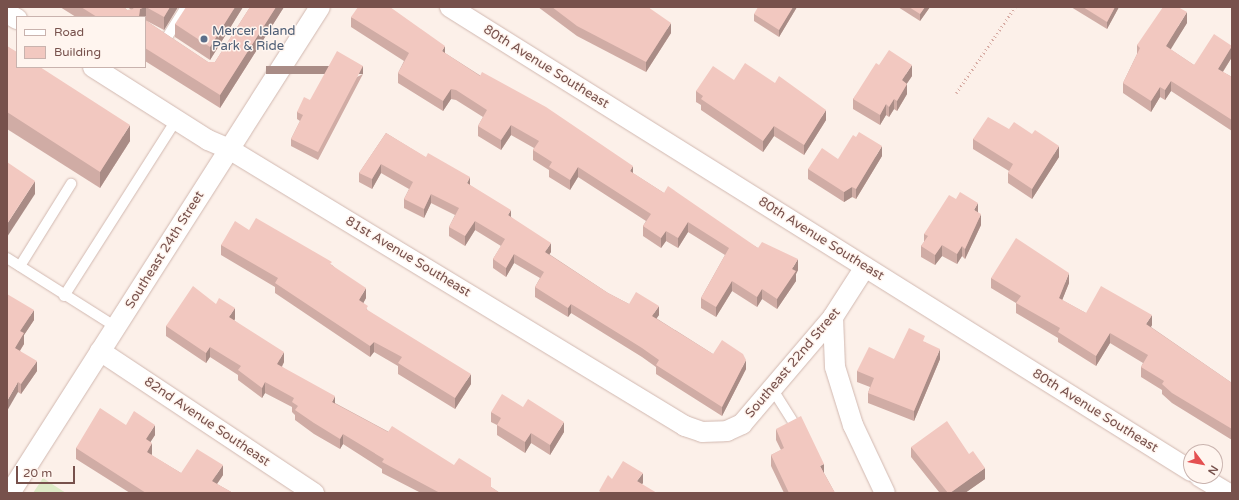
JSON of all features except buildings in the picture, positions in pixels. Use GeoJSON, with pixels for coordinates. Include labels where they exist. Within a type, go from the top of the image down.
{"type":"FeatureCollection","features":[{"type":"Feature","properties":{"kind":"street","name":"Southeast 24th Street"},"geometry":{"type":"LineString","coordinates":[[15,491],[100,352],[320,7]]}},
{"type":"Feature","properties":{"kind":"street","name":"80th Avenue Southeast"},"geometry":{"type":"LineString","coordinates":[[450,7],[1183,466]]}},
{"type":"Feature","properties":{"kind":"street"},"geometry":{"type":"LineString","coordinates":[[7,13],[16,18]]}},
{"type":"Feature","properties":{"kind":"street","name":"81st Avenue Southeast"},"geometry":{"type":"LineString","coordinates":[[95,68],[176,120],[229,149],[685,426],[702,432],[728,431]]}},
{"type":"Feature","properties":{"kind":"street","name":"Southeast 22nd Street"},"geometry":{"type":"LineString","coordinates":[[728,431],[742,424],[774,390],[833,317],[865,267]]}},
{"type":"Feature","properties":{"kind":"street"},"geometry":{"type":"LineString","coordinates":[[833,317],[835,367],[853,425],[885,493]]}},
{"type":"Feature","properties":{"kind":"street","name":"82nd Avenue Southeast"},"geometry":{"type":"LineString","coordinates":[[100,352],[314,493]]}},
{"type":"Feature","properties":{"kind":"street"},"geometry":{"type":"LineString","coordinates":[[1213,484],[1227,493]]}},
{"type":"Feature","properties":{"kind":"lane"},"geometry":{"type":"LineString","coordinates":[[166,40],[186,7]]}},
{"type":"Feature","properties":{"kind":"lane"},"geometry":{"type":"LineString","coordinates":[[155,33],[179,48]]}},
{"type":"Feature","properties":{"kind":"lane"},"geometry":{"type":"LineString","coordinates":[[64,296],[176,120]]}},
{"type":"Feature","properties":{"kind":"lane"},"geometry":{"type":"LineString","coordinates":[[20,266],[71,184]]}},
{"type":"Feature","properties":{"kind":"lane"},"geometry":{"type":"LineString","coordinates":[[7,258],[64,296],[116,327]]}},
{"type":"Feature","properties":{"kind":"lane"},"geometry":{"type":"LineString","coordinates":[[774,390],[795,424]]}},
{"type":"Feature","properties":{"kind":"path"},"geometry":{"type":"LineString","coordinates":[[956,93],[1015,7]]}},
{"type":"Feature","properties":{"kind":"green space"},"geometry":{"type":"Polygon","coordinates":[[[43,478],[55,486],[66,493],[33,493],[43,478]]]}},
{"type":"Feature","properties":{"kind":"place","name":"Mercer Island Park & Ride"},"geometry":{"type":"Point","coordinates":[204,39]}}]}
